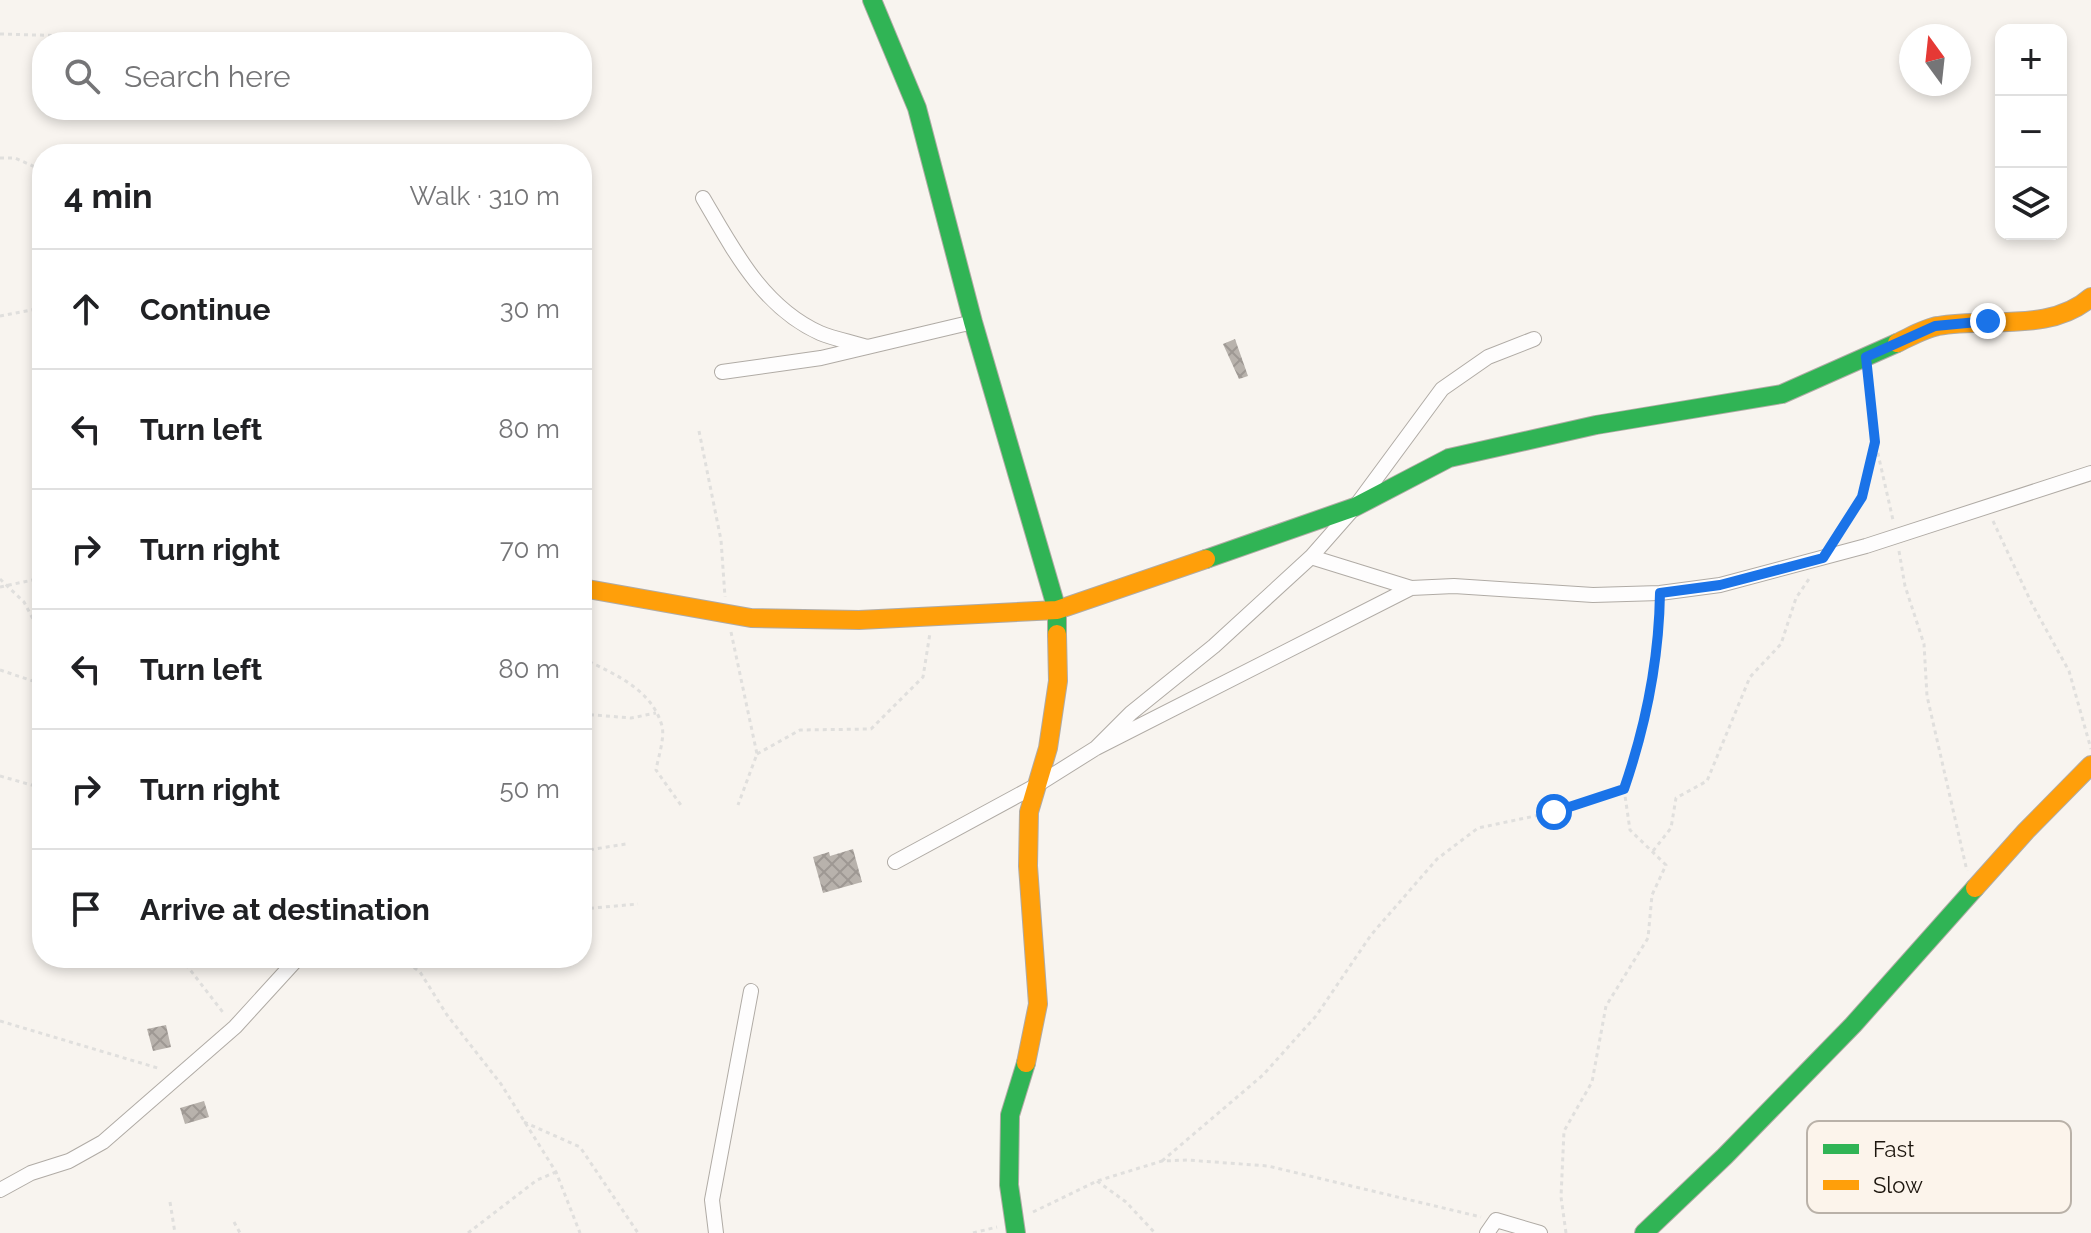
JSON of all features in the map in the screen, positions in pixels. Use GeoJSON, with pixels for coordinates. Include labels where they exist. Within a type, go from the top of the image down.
{"type":"FeatureCollection","features":[{"type":"Feature","properties":{"kind":"street"},"geometry":{"type":"LineString","coordinates":[[872,0],[917,108],[973,322],[1057,610],[1058,681],[1048,748],[1029,812],[1028,866],[1038,1004],[1028,1056],[1010,1115],[1009,1185],[1016,1227]]}},
{"type":"Feature","properties":{"kind":"street"},"geometry":{"type":"LineString","coordinates":[[703,198],[757,285],[792,316],[820,333],[871,348]]}},
{"type":"Feature","properties":{"kind":"street"},"geometry":{"type":"LineString","coordinates":[[592,590],[751,618],[859,620],[1057,610],[1355,507],[1449,458],[1596,425],[1782,394],[1935,326],[2044,320],[2080,307],[2091,297]]}},
{"type":"Feature","properties":{"kind":"street"},"geometry":{"type":"LineString","coordinates":[[722,372],[821,358],[973,322]]}},
{"type":"Feature","properties":{"kind":"street"},"geometry":{"type":"LineString","coordinates":[[1096,748],[1131,713],[1214,646],[1311,557],[1355,507],[1442,389],[1488,357],[1534,339]]}},
{"type":"Feature","properties":{"kind":"street"},"geometry":{"type":"LineString","coordinates":[[1311,557],[1411,588],[1454,586],[1593,595],[1660,593],[1720,585],[1823,558],[2091,473]]}},
{"type":"Feature","properties":{"kind":"street"},"geometry":{"type":"LineString","coordinates":[[895,862],[1037,785],[1096,748],[1411,588]]}},
{"type":"Feature","properties":{"kind":"street"},"geometry":{"type":"LineString","coordinates":[[1644,1233],[1715,1166],[1853,1025],[2091,765]]}},
{"type":"Feature","properties":{"kind":"street"},"geometry":{"type":"LineString","coordinates":[[0,1190],[31,1173],[69,1161],[103,1142],[235,1027],[289,968]]}},
{"type":"Feature","properties":{"kind":"street"},"geometry":{"type":"LineString","coordinates":[[716,1233],[712,1200],[751,991]]}},
{"type":"Feature","properties":{"kind":"street"},"geometry":{"type":"LineString","coordinates":[[1492,1227],[1540,1233]]}},
{"type":"Feature","properties":{"kind":"path"},"geometry":{"type":"LineString","coordinates":[[0,34],[32,35]]}},
{"type":"Feature","properties":{"kind":"path"},"geometry":{"type":"LineString","coordinates":[[0,158],[15,158],[32,166]]}},
{"type":"Feature","properties":{"kind":"path"},"geometry":{"type":"LineString","coordinates":[[0,316],[32,310]]}},
{"type":"Feature","properties":{"kind":"path"},"geometry":{"type":"LineString","coordinates":[[1866,357],[1875,442],[1905,586],[1924,644],[1927,696],[1965,867],[1974,890]]}},
{"type":"Feature","properties":{"kind":"path"},"geometry":{"type":"LineString","coordinates":[[1653,851],[1671,828],[1676,798],[1707,781],[1750,677],[1781,644],[1796,598],[1862,497],[1875,442]]}},
{"type":"Feature","properties":{"kind":"path"},"geometry":{"type":"LineString","coordinates":[[1988,506],[2025,590],[2069,671],[2091,749]]}},
{"type":"Feature","properties":{"kind":"path"},"geometry":{"type":"LineString","coordinates":[[0,579],[24,602],[32,617]]}},
{"type":"Feature","properties":{"kind":"path"},"geometry":{"type":"LineString","coordinates":[[0,587],[32,580]]}},
{"type":"Feature","properties":{"kind":"path"},"geometry":{"type":"LineString","coordinates":[[1566,1233],[1561,1197],[1564,1131],[1592,1082],[1606,1006],[1648,938],[1652,895],[1666,865],[1630,830],[1624,789],[1639,747],[1659,643],[1660,593]]}},
{"type":"Feature","properties":{"kind":"path"},"geometry":{"type":"LineString","coordinates":[[757,754],[800,730],[871,729],[923,677],[933,617]]}},
{"type":"Feature","properties":{"kind":"path"},"geometry":{"type":"LineString","coordinates":[[592,663],[620,677],[649,698],[663,728],[656,770],[683,808]]}},
{"type":"Feature","properties":{"kind":"path"},"geometry":{"type":"LineString","coordinates":[[0,670],[32,681]]}},
{"type":"Feature","properties":{"kind":"path"},"geometry":{"type":"LineString","coordinates":[[592,715],[631,718],[656,713]]}},
{"type":"Feature","properties":{"kind":"path"},"geometry":{"type":"LineString","coordinates":[[0,776],[32,785]]}},
{"type":"Feature","properties":{"kind":"path"},"geometry":{"type":"LineString","coordinates":[[1162,1161],[1263,1075],[1316,1016],[1371,935],[1437,859],[1478,828],[1554,812],[1624,789]]}},
{"type":"Feature","properties":{"kind":"path"},"geometry":{"type":"LineString","coordinates":[[592,849],[626,844]]}},
{"type":"Feature","properties":{"kind":"path"},"geometry":{"type":"LineString","coordinates":[[592,908],[638,904]]}},
{"type":"Feature","properties":{"kind":"path"},"geometry":{"type":"LineString","coordinates":[[189,968],[235,1027]]}},
{"type":"Feature","properties":{"kind":"path"},"geometry":{"type":"LineString","coordinates":[[415,968],[501,1084],[556,1172],[580,1233]]}},
{"type":"Feature","properties":{"kind":"path"},"geometry":{"type":"LineString","coordinates":[[0,1021],[179,1074]]}},
{"type":"Feature","properties":{"kind":"path"},"geometry":{"type":"LineString","coordinates":[[524,1122],[580,1147],[638,1233]]}},
{"type":"Feature","properties":{"kind":"path"},"geometry":{"type":"LineString","coordinates":[[1016,1227],[1042,1206],[1097,1181],[1162,1161],[1187,1160],[1268,1166],[1492,1227]]}},
{"type":"Feature","properties":{"kind":"path"},"geometry":{"type":"LineString","coordinates":[[468,1233],[537,1180],[556,1172]]}},
{"type":"Feature","properties":{"kind":"path"},"geometry":{"type":"LineString","coordinates":[[1097,1181],[1126,1202],[1155,1233]]}},
{"type":"Feature","properties":{"kind":"path"},"geometry":{"type":"LineString","coordinates":[[170,1202],[175,1233]]}},
{"type":"Feature","properties":{"kind":"path"},"geometry":{"type":"LineString","coordinates":[[234,1222],[240,1233]]}},
{"type":"Feature","properties":{"kind":"building"},"geometry":{"type":"Polygon","coordinates":[[[1235,339],[1248,376],[1239,379],[1223,344],[1235,339]]]}},
{"type":"Feature","properties":{"kind":"building"},"geometry":{"type":"Polygon","coordinates":[[[853,849],[862,882],[823,893],[813,857],[853,849]]]}},
{"type":"Feature","properties":{"kind":"building"},"geometry":{"type":"Polygon","coordinates":[[[166,1025],[171,1047],[153,1051],[147,1029],[166,1025]]]}},
{"type":"Feature","properties":{"kind":"building"},"geometry":{"type":"Polygon","coordinates":[[[204,1101],[209,1117],[185,1124],[180,1108],[204,1101]]]}},
{"type":"Feature","properties":{"kind":"traffic: fast"},"geometry":{"type":"LineString","coordinates":[[872,0],[917,108],[973,322],[1057,610],[1057,634]]}},
{"type":"Feature","properties":{"kind":"traffic: fast"},"geometry":{"type":"LineString","coordinates":[[1206,559],[1355,507],[1449,458],[1596,425],[1782,394],[1897,343]]}},
{"type":"Feature","properties":{"kind":"traffic: fast"},"geometry":{"type":"LineString","coordinates":[[1644,1233],[1725,1156],[1853,1025],[1975,888]]}},
{"type":"Feature","properties":{"kind":"traffic: fast"},"geometry":{"type":"LineString","coordinates":[[1016,1233],[1009,1185],[1010,1115],[1026,1063]]}},
{"type":"Feature","properties":{"kind":"traffic: slow"},"geometry":{"type":"LineString","coordinates":[[1897,343],[1938,326],[2038,320],[2075,308],[2091,297]]}},
{"type":"Feature","properties":{"kind":"traffic: slow"},"geometry":{"type":"LineString","coordinates":[[592,590],[751,618],[859,620],[1057,610],[1206,559]]}},
{"type":"Feature","properties":{"kind":"traffic: slow"},"geometry":{"type":"LineString","coordinates":[[1026,1063],[1038,1004],[1028,866],[1029,812],[1048,748],[1058,681],[1057,634]]}},
{"type":"Feature","properties":{"kind":"traffic: slow"},"geometry":{"type":"LineString","coordinates":[[1975,888],[2091,765]]}},
{"type":"Feature","properties":{"kind":"route"},"geometry":{"type":"LineString","coordinates":[[1554,812],[1624,789],[1639,747],[1659,643],[1660,593],[1720,585],[1823,558],[1862,497],[1875,442],[1866,357],[1935,326],[1988,321]]}}]}
